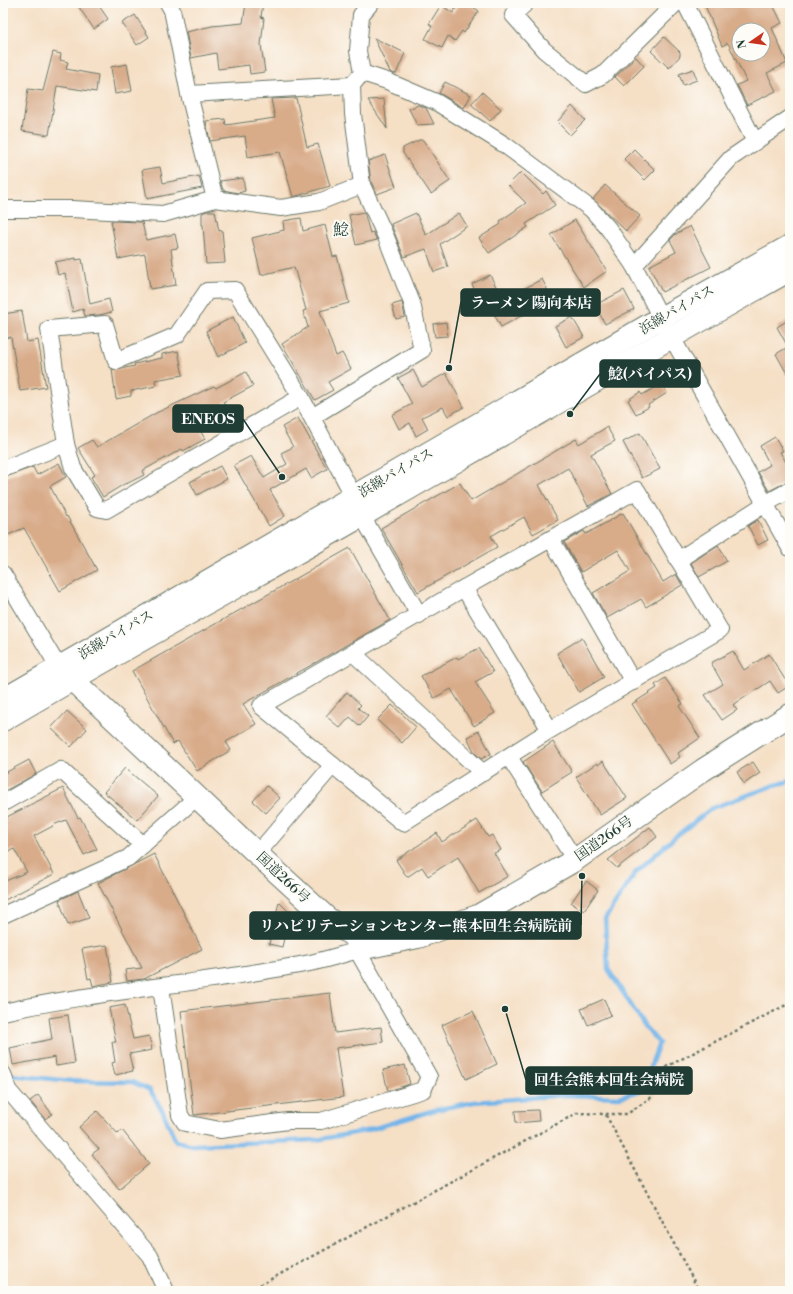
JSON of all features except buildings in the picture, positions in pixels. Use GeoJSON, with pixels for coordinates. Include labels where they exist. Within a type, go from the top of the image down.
{"type":"FeatureCollection","features":[{"type":"Feature","properties":{"kind":"highway","name":"浜線バイパス"},"geometry":{"type":"LineString","coordinates":[[3,720],[65,674],[666,328],[790,246]]}},
{"type":"Feature","properties":{"kind":"highway","name":"浜線バイパス"},"geometry":{"type":"LineString","coordinates":[[666,328],[790,270]]}},
{"type":"Feature","properties":{"kind":"highway","name":"浜線バイパス"},"geometry":{"type":"LineString","coordinates":[[3,700],[65,674]]}},
{"type":"Feature","properties":{"kind":"highway","name":"国道266号"},"geometry":{"type":"LineString","coordinates":[[65,674],[257,854],[363,949],[418,937],[478,916],[575,860],[703,770],[790,715]]}},
{"type":"Feature","properties":{"kind":"street"},"geometry":{"type":"LineString","coordinates":[[168,3],[172,10],[189,94],[215,199]]}},
{"type":"Feature","properties":{"kind":"street"},"geometry":{"type":"LineString","coordinates":[[312,417],[422,350],[412,303],[386,237],[362,185],[353,114],[352,85],[362,72],[358,51],[361,15],[370,3]]}},
{"type":"Feature","properties":{"kind":"street"},"geometry":{"type":"LineString","coordinates":[[526,3],[513,15],[544,50],[586,84],[603,75],[676,3]]}},
{"type":"Feature","properties":{"kind":"street"},"geometry":{"type":"LineString","coordinates":[[685,3],[755,142]]}},
{"type":"Feature","properties":{"kind":"street"},"geometry":{"type":"LineString","coordinates":[[362,72],[436,102],[505,145],[591,209],[608,228],[634,266],[666,328],[790,548]]}},
{"type":"Feature","properties":{"kind":"street"},"geometry":{"type":"LineString","coordinates":[[189,94],[352,85]]}},
{"type":"Feature","properties":{"kind":"street"},"geometry":{"type":"LineString","coordinates":[[634,266],[731,158],[790,118]]}},
{"type":"Feature","properties":{"kind":"street"},"geometry":{"type":"LineString","coordinates":[[3,210],[72,209],[163,214],[215,199],[281,208],[319,202],[362,185]]}},
{"type":"Feature","properties":{"kind":"street"},"geometry":{"type":"LineString","coordinates":[[301,397],[106,510],[97,508],[73,468],[66,444],[49,328],[104,324],[116,361],[177,334],[207,291],[235,290],[301,397],[358,506],[419,614]]}},
{"type":"Feature","properties":{"kind":"street"},"geometry":{"type":"LineString","coordinates":[[3,469],[66,444]]}},
{"type":"Feature","properties":{"kind":"street"},"geometry":{"type":"LineString","coordinates":[[637,490],[720,630],[550,730],[403,823],[261,706],[551,539],[637,490]]}},
{"type":"Feature","properties":{"kind":"street"},"geometry":{"type":"LineString","coordinates":[[678,560],[765,504],[790,490]]}},
{"type":"Feature","properties":{"kind":"street"},"geometry":{"type":"LineString","coordinates":[[551,539],[633,682]]}},
{"type":"Feature","properties":{"kind":"street"},"geometry":{"type":"LineString","coordinates":[[3,574],[65,674]]}},
{"type":"Feature","properties":{"kind":"street"},"geometry":{"type":"LineString","coordinates":[[464,588],[550,730]]}},
{"type":"Feature","properties":{"kind":"street"},"geometry":{"type":"LineString","coordinates":[[353,653],[483,773]]}},
{"type":"Feature","properties":{"kind":"street"},"geometry":{"type":"LineString","coordinates":[[509,757],[575,860]]}},
{"type":"Feature","properties":{"kind":"street"},"geometry":{"type":"LineString","coordinates":[[257,854],[332,765]]}},
{"type":"Feature","properties":{"kind":"street"},"geometry":{"type":"LineString","coordinates":[[3,803],[61,770],[143,845]]}},
{"type":"Feature","properties":{"kind":"street"},"geometry":{"type":"LineString","coordinates":[[3,915],[128,858],[197,797]]}},
{"type":"Feature","properties":{"kind":"street"},"geometry":{"type":"LineString","coordinates":[[3,1012],[305,964],[363,949],[429,1077],[424,1090],[321,1121],[288,1121],[220,1130],[185,1123],[180,1114],[161,987]]}},
{"type":"Feature","properties":{"kind":"street"},"geometry":{"type":"LineString","coordinates":[[3,1074],[8,1090],[150,1256],[166,1291]]}},
{"type":"Feature","properties":{"kind":"path"},"geometry":{"type":"LineString","coordinates":[[249,1291],[578,1113],[627,1114],[652,1097],[666,1067],[790,1003]]}},
{"type":"Feature","properties":{"kind":"path"},"geometry":{"type":"LineString","coordinates":[[606,1114],[700,1291]]}},
{"type":"Feature","properties":{"kind":"waterway"},"geometry":{"type":"LineString","coordinates":[[6,1075],[72,1081],[132,1082],[150,1090],[163,1112],[176,1141],[193,1145],[316,1140],[365,1131],[435,1110],[474,1102],[566,1095],[619,1097],[642,1090],[659,1043],[645,1027],[608,969],[605,919],[636,872],[675,837],[712,808],[790,781]]}},
{"type":"Feature","properties":{"kind":"place","name":"ラーメン 陽向本店"},"geometry":{"type":"Point","coordinates":[449,368]}},
{"type":"Feature","properties":{"kind":"place","name":"鯰(バイパス)"},"geometry":{"type":"Point","coordinates":[570,414]}},
{"type":"Feature","properties":{"kind":"place","name":"ENEOS"},"geometry":{"type":"Point","coordinates":[282,477]}},
{"type":"Feature","properties":{"kind":"place","name":"リハビリテーションセンター熊本回生会病院前"},"geometry":{"type":"Point","coordinates":[582,876]}},
{"type":"Feature","properties":{"kind":"place","name":"回生会熊本回生会病院"},"geometry":{"type":"Point","coordinates":[505,1009]}},
{"type":"Feature","properties":{"kind":"district","name":"鯰"},"geometry":{"type":"Point","coordinates":[341,230]}}]}
